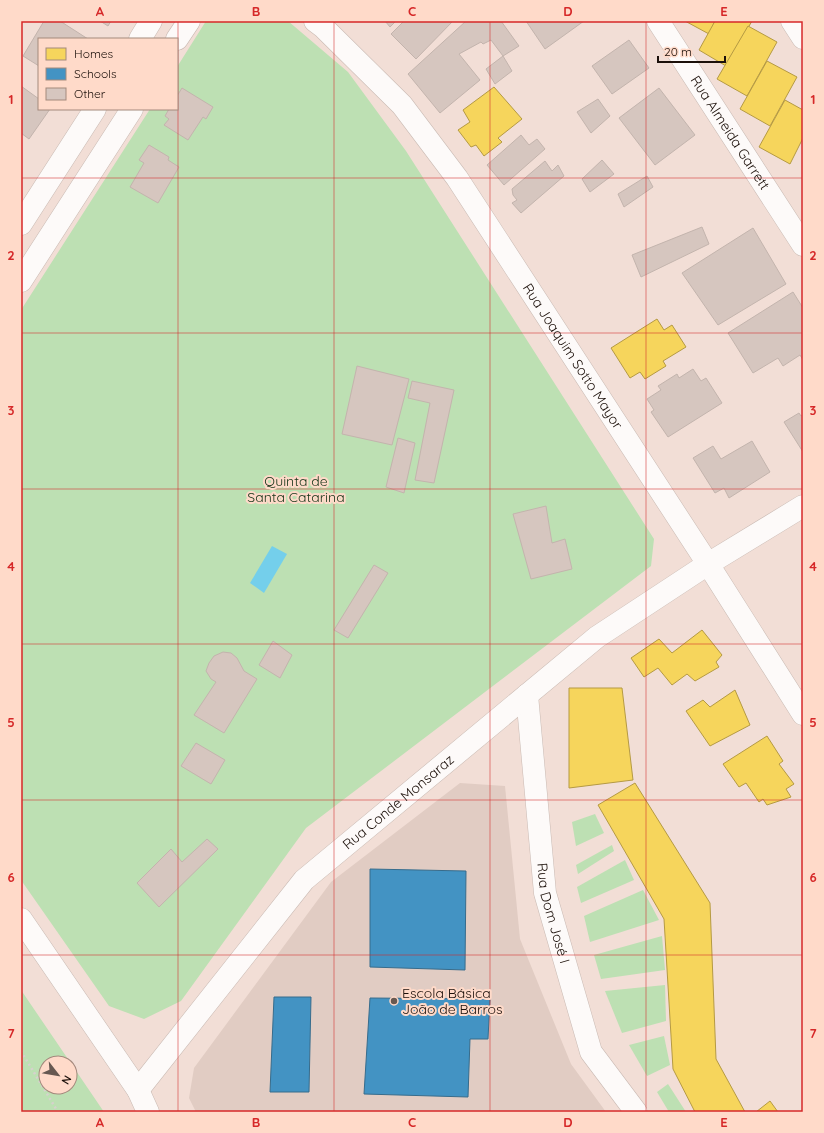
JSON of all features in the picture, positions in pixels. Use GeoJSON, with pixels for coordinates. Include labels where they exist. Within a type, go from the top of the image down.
{"type":"FeatureCollection","features":[{"type":"Feature","properties":{"kind":"street"},"geometry":{"type":"LineString","coordinates":[[141,38],[151,21]]}},
{"type":"Feature","properties":{"kind":"street"},"geometry":{"type":"LineString","coordinates":[[178,38],[189,21]]}},
{"type":"Feature","properties":{"kind":"street","name":"Rua Joaquim Sotto Mayor"},"geometry":{"type":"LineString","coordinates":[[315,21],[323,27],[402,105],[457,178],[708,564],[803,714]]}},
{"type":"Feature","properties":{"kind":"street","name":"Rua Almeida Garrett"},"geometry":{"type":"LineString","coordinates":[[658,21],[803,245]]}},
{"type":"Feature","properties":{"kind":"street"},"geometry":{"type":"LineString","coordinates":[[792,21],[803,38]]}},
{"type":"Feature","properties":{"kind":"street"},"geometry":{"type":"LineString","coordinates":[[21,224],[94,110]]}},
{"type":"Feature","properties":{"kind":"street"},"geometry":{"type":"LineString","coordinates":[[21,281],[131,110]]}},
{"type":"Feature","properties":{"kind":"street","name":"Rua Conde Monsaraz"},"geometry":{"type":"LineString","coordinates":[[138,1090],[304,880],[597,637],[708,564],[803,506]]}},
{"type":"Feature","properties":{"kind":"street","name":"Rua Dom José I"},"geometry":{"type":"LineString","coordinates":[[527,695],[545,893],[591,1052],[636,1112]]}},
{"type":"Feature","properties":{"kind":"street"},"geometry":{"type":"LineString","coordinates":[[21,920],[138,1090],[148,1112]]}},
{"type":"Feature","properties":{"kind":"path"},"geometry":{"type":"LineString","coordinates":[[21,1051],[58,1112]]}},
{"type":"Feature","properties":{"kind":"shaded area","name":"Escola Básica João de Barros"},"geometry":{"type":"Polygon","coordinates":[[[460,783],[505,786],[520,939],[571,1064],[606,1112],[196,1112],[189,1098],[194,1068],[331,882],[460,783]]]}},
{"type":"Feature","properties":{"kind":"green space","name":"Quinta de Santa Catarina"},"geometry":{"type":"Polygon","coordinates":[[[206,21],[288,21],[348,72],[406,151],[654,539],[651,566],[306,828],[181,1001],[144,1019],[109,1006],[21,880],[21,310],[149,110],[178,110],[178,65],[206,21]]]}},
{"type":"Feature","properties":{"kind":"green space"},"geometry":{"type":"Polygon","coordinates":[[[595,814],[604,833],[576,846],[572,822],[595,814]]]}},
{"type":"Feature","properties":{"kind":"green space"},"geometry":{"type":"Polygon","coordinates":[[[612,845],[614,851],[578,874],[576,865],[612,845]]]}},
{"type":"Feature","properties":{"kind":"green space"},"geometry":{"type":"Polygon","coordinates":[[[625,860],[634,880],[581,903],[577,887],[625,860]]]}},
{"type":"Feature","properties":{"kind":"green space"},"geometry":{"type":"Polygon","coordinates":[[[643,890],[659,920],[590,942],[584,916],[643,890]]]}},
{"type":"Feature","properties":{"kind":"green space"},"geometry":{"type":"Polygon","coordinates":[[[662,936],[665,970],[601,979],[594,955],[662,936]]]}},
{"type":"Feature","properties":{"kind":"green space"},"geometry":{"type":"Polygon","coordinates":[[[665,985],[666,1021],[622,1033],[605,991],[665,985]]]}},
{"type":"Feature","properties":{"kind":"green space"},"geometry":{"type":"Polygon","coordinates":[[[21,990],[65,1055],[38,1055],[38,1095],[78,1095],[78,1074],[104,1112],[21,1112],[21,990]]]}},
{"type":"Feature","properties":{"kind":"green space"},"geometry":{"type":"Polygon","coordinates":[[[664,1036],[670,1065],[647,1076],[629,1045],[664,1036]]]}},
{"type":"Feature","properties":{"kind":"green space"},"geometry":{"type":"Polygon","coordinates":[[[668,1084],[686,1112],[669,1112],[657,1092],[668,1084]]]}},
{"type":"Feature","properties":{"kind":"water"},"geometry":{"type":"Polygon","coordinates":[[[272,546],[287,554],[264,593],[250,583],[272,546]]]}},
{"type":"Feature","properties":{"kind":"building: Homes"},"geometry":{"type":"Polygon","coordinates":[[[685,21],[715,21],[709,34],[685,21]]]}},
{"type":"Feature","properties":{"kind":"building: Homes"},"geometry":{"type":"Polygon","coordinates":[[[715,21],[752,21],[726,66],[699,50],[715,21]]]}},
{"type":"Feature","properties":{"kind":"building: Homes"},"geometry":{"type":"Polygon","coordinates":[[[748,26],[777,42],[747,96],[717,79],[748,26]]]}},
{"type":"Feature","properties":{"kind":"building: Homes"},"geometry":{"type":"Polygon","coordinates":[[[767,61],[797,77],[770,126],[740,109],[767,61]]]}},
{"type":"Feature","properties":{"kind":"building: Homes"},"geometry":{"type":"Polygon","coordinates":[[[494,87],[522,119],[498,138],[502,142],[484,156],[476,145],[471,147],[458,130],[470,122],[463,110],[494,87]]]}},
{"type":"Feature","properties":{"kind":"building: Homes"},"geometry":{"type":"Polygon","coordinates":[[[785,100],[803,110],[803,138],[790,164],[759,147],[785,100]]]}},
{"type":"Feature","properties":{"kind":"building: Homes"},"geometry":{"type":"Polygon","coordinates":[[[657,319],[664,330],[672,325],[686,347],[663,361],[666,366],[645,379],[640,372],[630,378],[611,348],[657,319]]]}},
{"type":"Feature","properties":{"kind":"building: Homes"},"geometry":{"type":"Polygon","coordinates":[[[702,630],[722,655],[716,662],[719,667],[695,681],[687,674],[672,685],[658,668],[644,677],[631,658],[659,639],[672,653],[702,630]]]}},
{"type":"Feature","properties":{"kind":"building: Homes"},"geometry":{"type":"Polygon","coordinates":[[[569,688],[622,688],[633,780],[569,788],[569,688]]]}},
{"type":"Feature","properties":{"kind":"building: Homes"},"geometry":{"type":"Polygon","coordinates":[[[735,690],[750,725],[710,746],[686,711],[703,700],[710,707],[735,690]]]}},
{"type":"Feature","properties":{"kind":"building: Homes"},"geometry":{"type":"Polygon","coordinates":[[[767,736],[783,761],[779,764],[794,784],[786,789],[791,797],[767,805],[763,799],[759,802],[746,783],[739,787],[723,764],[767,736]]]}},
{"type":"Feature","properties":{"kind":"building: Homes"},"geometry":{"type":"Polygon","coordinates":[[[635,783],[710,903],[716,1059],[745,1112],[695,1112],[673,1069],[664,919],[598,805],[635,783]]]}},
{"type":"Feature","properties":{"kind":"building: Homes"},"geometry":{"type":"Polygon","coordinates":[[[770,1101],[778,1112],[756,1112],[770,1101]]]}},
{"type":"Feature","properties":{"kind":"building: Schools"},"geometry":{"type":"Polygon","coordinates":[[[370,869],[466,871],[465,970],[370,967],[370,869]]]}},
{"type":"Feature","properties":{"kind":"building: Schools"},"geometry":{"type":"Polygon","coordinates":[[[274,997],[311,997],[309,1092],[270,1092],[274,997]]]}},
{"type":"Feature","properties":{"kind":"building: Schools"},"geometry":{"type":"Polygon","coordinates":[[[370,998],[490,999],[488,1039],[470,1039],[468,1097],[364,1094],[370,998]]]}},
{"type":"Feature","properties":{"kind":"building: Other"},"geometry":{"type":"Polygon","coordinates":[[[44,21],[60,21],[86,38],[38,38],[38,65],[23,56],[44,21]]]}},
{"type":"Feature","properties":{"kind":"building: Other"},"geometry":{"type":"Polygon","coordinates":[[[100,21],[111,21],[108,26],[100,21]]]}},
{"type":"Feature","properties":{"kind":"building: Other"},"geometry":{"type":"Polygon","coordinates":[[[385,21],[396,21],[390,27],[385,21]]]}},
{"type":"Feature","properties":{"kind":"building: Other"},"geometry":{"type":"Polygon","coordinates":[[[404,21],[453,21],[416,59],[391,34],[404,21]]]}},
{"type":"Feature","properties":{"kind":"building: Other"},"geometry":{"type":"Polygon","coordinates":[[[466,21],[501,21],[519,46],[503,56],[491,40],[483,44],[481,42],[459,54],[480,80],[440,113],[408,74],[466,21]]]}},
{"type":"Feature","properties":{"kind":"building: Other"},"geometry":{"type":"Polygon","coordinates":[[[526,21],[584,21],[545,49],[526,21]]]}},
{"type":"Feature","properties":{"kind":"building: Other"},"geometry":{"type":"Polygon","coordinates":[[[629,40],[649,68],[612,94],[592,66],[629,40]]]}},
{"type":"Feature","properties":{"kind":"building: Other"},"geometry":{"type":"Polygon","coordinates":[[[503,56],[512,71],[495,84],[486,69],[503,56]]]}},
{"type":"Feature","properties":{"kind":"building: Other"},"geometry":{"type":"Polygon","coordinates":[[[21,86],[38,98],[38,110],[49,110],[29,139],[21,133],[21,86]]]}},
{"type":"Feature","properties":{"kind":"building: Other"},"geometry":{"type":"Polygon","coordinates":[[[182,88],[213,107],[206,119],[203,117],[188,140],[164,125],[169,119],[165,116],[168,110],[178,110],[178,94],[182,88]]]}},
{"type":"Feature","properties":{"kind":"building: Other"},"geometry":{"type":"Polygon","coordinates":[[[659,88],[695,135],[655,165],[619,118],[659,88]]]}},
{"type":"Feature","properties":{"kind":"building: Other"},"geometry":{"type":"Polygon","coordinates":[[[598,99],[610,116],[591,133],[577,112],[598,99]]]}},
{"type":"Feature","properties":{"kind":"building: Other"},"geometry":{"type":"Polygon","coordinates":[[[521,135],[529,145],[537,139],[545,149],[504,185],[487,165],[521,135]]]}},
{"type":"Feature","properties":{"kind":"building: Other"},"geometry":{"type":"Polygon","coordinates":[[[149,145],[169,157],[168,160],[179,167],[158,203],[130,187],[144,163],[139,160],[149,145]]]}},
{"type":"Feature","properties":{"kind":"building: Other"},"geometry":{"type":"Polygon","coordinates":[[[602,160],[614,174],[590,192],[582,179],[602,160]]]}},
{"type":"Feature","properties":{"kind":"building: Other"},"geometry":{"type":"Polygon","coordinates":[[[545,161],[552,171],[558,165],[564,176],[521,213],[512,203],[517,200],[513,195],[512,189],[545,161]]]}},
{"type":"Feature","properties":{"kind":"building: Other"},"geometry":{"type":"Polygon","coordinates":[[[647,176],[653,187],[624,207],[618,194],[647,176]]]}},
{"type":"Feature","properties":{"kind":"building: Other"},"geometry":{"type":"Polygon","coordinates":[[[702,227],[709,244],[641,277],[632,255],[702,227]]]}},
{"type":"Feature","properties":{"kind":"building: Other"},"geometry":{"type":"Polygon","coordinates":[[[753,228],[786,284],[718,325],[682,273],[753,228]]]}},
{"type":"Feature","properties":{"kind":"building: Other"},"geometry":{"type":"Polygon","coordinates":[[[793,292],[803,308],[803,360],[800,355],[783,366],[778,358],[753,373],[728,333],[793,292]]]}},
{"type":"Feature","properties":{"kind":"building: Other"},"geometry":{"type":"Polygon","coordinates":[[[357,366],[409,379],[392,445],[342,434],[357,366]]]}},
{"type":"Feature","properties":{"kind":"building: Other"},"geometry":{"type":"Polygon","coordinates":[[[693,369],[701,381],[706,378],[722,403],[668,437],[651,412],[654,410],[647,399],[661,390],[658,386],[677,374],[679,378],[693,369]]]}},
{"type":"Feature","properties":{"kind":"building: Other"},"geometry":{"type":"Polygon","coordinates":[[[412,381],[454,390],[434,483],[415,480],[430,403],[408,398],[412,381]]]}},
{"type":"Feature","properties":{"kind":"building: Other"},"geometry":{"type":"Polygon","coordinates":[[[799,413],[801,416],[803,415],[803,452],[784,422],[799,413]]]}},
{"type":"Feature","properties":{"kind":"building: Other"},"geometry":{"type":"Polygon","coordinates":[[[398,438],[415,443],[404,493],[386,487],[398,438]]]}},
{"type":"Feature","properties":{"kind":"building: Other"},"geometry":{"type":"Polygon","coordinates":[[[752,441],[770,472],[729,498],[724,488],[715,493],[693,458],[713,446],[721,459],[752,441]]]}},
{"type":"Feature","properties":{"kind":"building: Other"},"geometry":{"type":"Polygon","coordinates":[[[546,506],[552,543],[565,539],[572,569],[531,579],[513,514],[546,506]]]}},
{"type":"Feature","properties":{"kind":"building: Other"},"geometry":{"type":"Polygon","coordinates":[[[374,565],[388,573],[348,638],[334,630],[374,565]]]}},
{"type":"Feature","properties":{"kind":"building: Other"},"geometry":{"type":"Polygon","coordinates":[[[273,641],[292,655],[280,678],[259,665],[273,641]]]}},
{"type":"Feature","properties":{"kind":"building: Other"},"geometry":{"type":"Polygon","coordinates":[[[223,652],[231,653],[237,658],[244,671],[257,679],[224,733],[194,715],[216,682],[211,679],[206,671],[209,663],[214,656],[223,652]]]}},
{"type":"Feature","properties":{"kind":"building: Other"},"geometry":{"type":"Polygon","coordinates":[[[196,743],[225,760],[211,784],[181,766],[196,743]]]}},
{"type":"Feature","properties":{"kind":"building: Other"},"geometry":{"type":"Polygon","coordinates":[[[207,839],[218,849],[159,907],[137,883],[171,849],[182,862],[207,839]]]}},
{"type":"Feature","properties":{"kind":"place","name":"Escola Básica João de Barros"},"geometry":{"type":"Point","coordinates":[394,1001]}}]}
